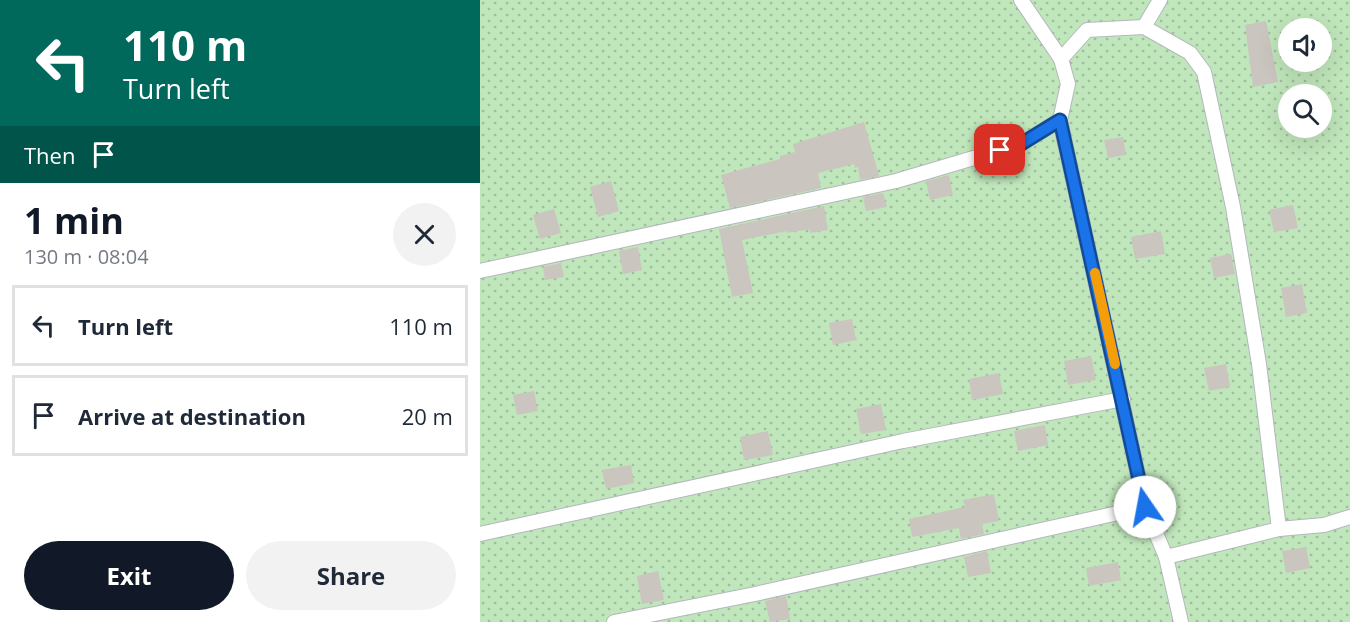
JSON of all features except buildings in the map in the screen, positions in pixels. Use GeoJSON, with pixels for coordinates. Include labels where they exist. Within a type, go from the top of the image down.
{"type":"FeatureCollection","features":[{"type":"Feature","properties":{"kind":"lane"},"geometry":{"type":"LineString","coordinates":[[1021,0],[1060,59],[1068,84],[1060,120],[1145,507],[1166,557],[1180,622]]}},
{"type":"Feature","properties":{"kind":"lane"},"geometry":{"type":"LineString","coordinates":[[1144,27],[1160,0]]}},
{"type":"Feature","properties":{"kind":"lane"},"geometry":{"type":"LineString","coordinates":[[1060,59],[1087,30],[1144,27],[1190,53],[1204,72],[1239,241],[1259,364],[1279,529]]}},
{"type":"Feature","properties":{"kind":"lane"},"geometry":{"type":"LineString","coordinates":[[480,271],[897,181],[1021,144],[1060,120]]}},
{"type":"Feature","properties":{"kind":"lane"},"geometry":{"type":"LineString","coordinates":[[480,534],[903,441],[1123,399]]}},
{"type":"Feature","properties":{"kind":"lane"},"geometry":{"type":"LineString","coordinates":[[614,622],[755,594],[1145,507]]}},
{"type":"Feature","properties":{"kind":"lane"},"geometry":{"type":"LineString","coordinates":[[1166,557],[1279,529],[1324,525],[1350,517]]}},
{"type":"Feature","properties":{"kind":"green space"},"geometry":{"type":"Polygon","coordinates":[[[480,0],[1350,0],[1350,622],[480,622],[480,0]]]}},
{"type":"Feature","properties":{"kind":"slow traffic"},"geometry":{"type":"LineString","coordinates":[[1095,273],[1115,364]]}},
{"type":"Feature","properties":{"kind":"route"},"geometry":{"type":"LineString","coordinates":[[1000,150],[1021,144],[1060,120],[1145,507]]}}]}
